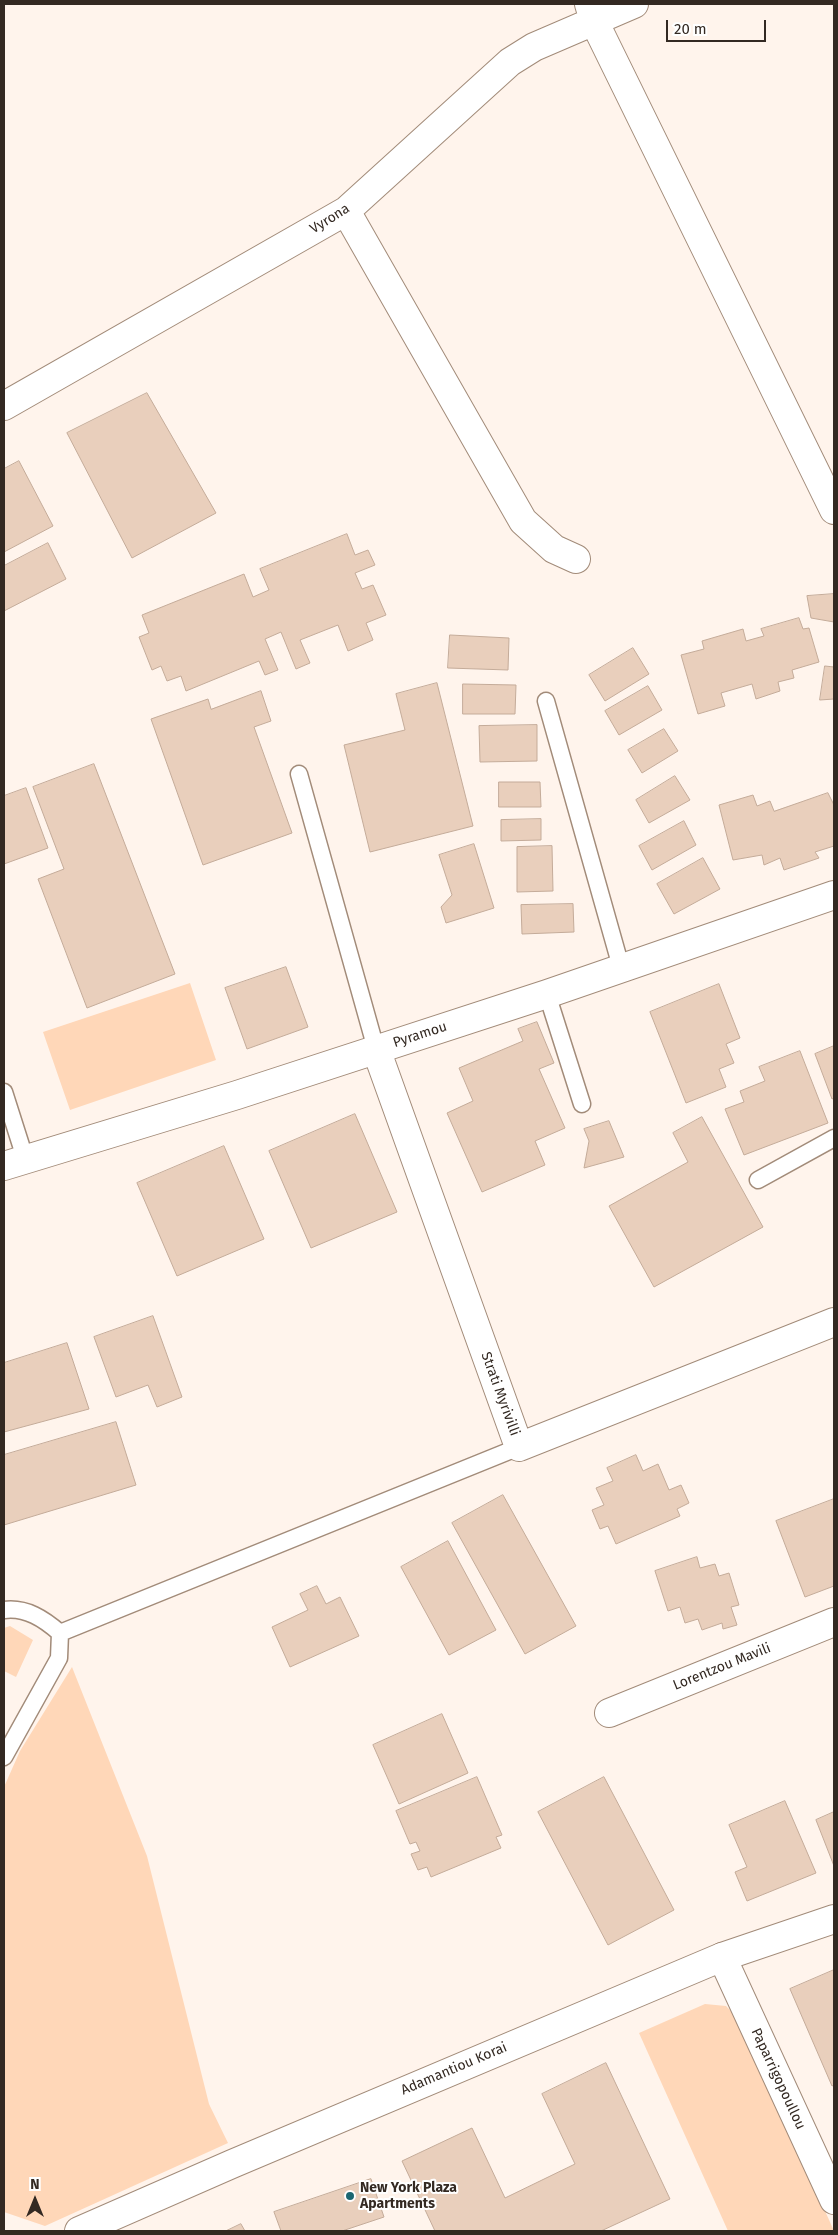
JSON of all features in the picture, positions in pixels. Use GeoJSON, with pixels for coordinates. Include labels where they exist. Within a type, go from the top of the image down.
{"type":"FeatureCollection","features":[{"type":"Feature","properties":{"kind":"street","name":"Vyrona"},"geometry":{"type":"LineString","coordinates":[[4,406],[346,211],[510,62],[591,12],[634,4]]}},
{"type":"Feature","properties":{"kind":"street"},"geometry":{"type":"LineString","coordinates":[[591,12],[834,510]]}},
{"type":"Feature","properties":{"kind":"street"},"geometry":{"type":"LineString","coordinates":[[346,211],[522,520],[554,549],[576,559]]}},
{"type":"Feature","properties":{"kind":"street","name":"Pyramou"},"geometry":{"type":"LineString","coordinates":[[15,1162],[237,1095],[547,994],[834,895]]}},
{"type":"Feature","properties":{"kind":"street","name":"Strati Myrivilli"},"geometry":{"type":"LineString","coordinates":[[376,1049],[519,1447],[834,1322]]}},
{"type":"Feature","properties":{"kind":"street","name":"Lorentzou Mavili"},"geometry":{"type":"LineString","coordinates":[[609,1713],[834,1622]]}},
{"type":"Feature","properties":{"kind":"street","name":"Adamantiou Korai"},"geometry":{"type":"LineString","coordinates":[[79,2231],[241,2160],[722,1957],[834,1919]]}},
{"type":"Feature","properties":{"kind":"street","name":"Paparrigopoullou"},"geometry":{"type":"LineString","coordinates":[[722,1957],[834,2200]]}},
{"type":"Feature","properties":{"kind":"lane"},"geometry":{"type":"LineString","coordinates":[[546,701],[621,967]]}},
{"type":"Feature","properties":{"kind":"lane"},"geometry":{"type":"LineString","coordinates":[[299,774],[376,1049]]}},
{"type":"Feature","properties":{"kind":"lane"},"geometry":{"type":"LineString","coordinates":[[547,994],[582,1104]]}},
{"type":"Feature","properties":{"kind":"lane"},"geometry":{"type":"LineString","coordinates":[[4,1092],[15,1162]]}},
{"type":"Feature","properties":{"kind":"lane"},"geometry":{"type":"LineString","coordinates":[[758,1180],[834,1138]]}},
{"type":"Feature","properties":{"kind":"lane"},"geometry":{"type":"LineString","coordinates":[[60,1633],[519,1447]]}},
{"type":"Feature","properties":{"kind":"lane"},"geometry":{"type":"LineString","coordinates":[[4,1610],[27,1612],[45,1620],[60,1633]]}},
{"type":"Feature","properties":{"kind":"lane"},"geometry":{"type":"LineString","coordinates":[[4,1757],[59,1658],[60,1633]]}},
{"type":"Feature","properties":{"kind":"shaded area"},"geometry":{"type":"Polygon","coordinates":[[[190,983],[216,1060],[70,1110],[43,1032],[190,983]]]}},
{"type":"Feature","properties":{"kind":"shaded area"},"geometry":{"type":"Polygon","coordinates":[[[10,1626],[33,1640],[16,1677],[4,1671],[4,1628],[10,1626]]]}},
{"type":"Feature","properties":{"kind":"shaded area"},"geometry":{"type":"Polygon","coordinates":[[[72,1667],[147,1856],[209,2104],[228,2143],[45,2226],[4,2212],[4,1787],[20,1751],[72,1667]]]}},
{"type":"Feature","properties":{"kind":"shaded area"},"geometry":{"type":"Polygon","coordinates":[[[705,2004],[726,2006],[739,2019],[834,2231],[728,2231],[639,2033],[705,2004]]]}},
{"type":"Feature","properties":{"kind":"building"},"geometry":{"type":"Polygon","coordinates":[[[147,393],[216,513],[132,558],[67,433],[147,393]]]}},
{"type":"Feature","properties":{"kind":"building"},"geometry":{"type":"Polygon","coordinates":[[[19,461],[53,526],[4,552],[4,469],[19,461]]]}},
{"type":"Feature","properties":{"kind":"building"},"geometry":{"type":"Polygon","coordinates":[[[347,534],[355,555],[368,550],[375,565],[355,573],[362,589],[373,585],[386,615],[366,623],[373,640],[348,651],[338,625],[300,640],[310,663],[296,669],[281,632],[265,639],[278,670],[265,675],[259,661],[186,691],[181,676],[167,681],[161,666],[152,670],[139,637],[149,633],[142,615],[244,574],[253,597],[269,590],[260,569],[347,534]]]}},
{"type":"Feature","properties":{"kind":"building"},"geometry":{"type":"Polygon","coordinates":[[[48,543],[66,579],[4,611],[4,566],[48,543]]]}},
{"type":"Feature","properties":{"kind":"building"},"geometry":{"type":"Polygon","coordinates":[[[834,594],[834,622],[811,618],[807,596],[834,594]]]}},
{"type":"Feature","properties":{"kind":"building"},"geometry":{"type":"Polygon","coordinates":[[[799,618],[803,629],[809,628],[819,662],[792,670],[794,678],[778,682],[780,691],[756,699],[752,684],[721,693],[725,706],[698,714],[681,655],[704,649],[702,641],[743,629],[746,641],[764,636],[761,629],[799,618]]]}},
{"type":"Feature","properties":{"kind":"building"},"geometry":{"type":"Polygon","coordinates":[[[450,635],[509,638],[508,670],[448,668],[450,635]]]}},
{"type":"Feature","properties":{"kind":"building"},"geometry":{"type":"Polygon","coordinates":[[[633,648],[649,674],[605,701],[589,675],[633,648]]]}},
{"type":"Feature","properties":{"kind":"building"},"geometry":{"type":"Polygon","coordinates":[[[825,666],[834,667],[834,699],[820,700],[825,666]]]}},
{"type":"Feature","properties":{"kind":"building"},"geometry":{"type":"Polygon","coordinates":[[[437,683],[473,826],[370,852],[344,745],[405,730],[396,694],[437,683]]]}},
{"type":"Feature","properties":{"kind":"building"},"geometry":{"type":"Polygon","coordinates":[[[463,684],[516,685],[515,714],[463,714],[463,684]]]}},
{"type":"Feature","properties":{"kind":"building"},"geometry":{"type":"Polygon","coordinates":[[[648,686],[662,710],[619,735],[605,711],[648,686]]]}},
{"type":"Feature","properties":{"kind":"building"},"geometry":{"type":"Polygon","coordinates":[[[261,691],[271,721],[254,727],[292,833],[203,865],[151,719],[208,699],[211,709],[261,691]]]}},
{"type":"Feature","properties":{"kind":"building"},"geometry":{"type":"Polygon","coordinates":[[[537,725],[537,761],[480,762],[479,726],[537,725]]]}},
{"type":"Feature","properties":{"kind":"building"},"geometry":{"type":"Polygon","coordinates":[[[664,729],[678,751],[642,773],[628,750],[664,729]]]}},
{"type":"Feature","properties":{"kind":"building"},"geometry":{"type":"Polygon","coordinates":[[[94,764],[175,974],[87,1008],[38,879],[64,869],[33,787],[94,764]]]}},
{"type":"Feature","properties":{"kind":"building"},"geometry":{"type":"Polygon","coordinates":[[[675,776],[690,800],[649,823],[636,800],[675,776]]]}},
{"type":"Feature","properties":{"kind":"building"},"geometry":{"type":"Polygon","coordinates":[[[499,782],[540,782],[541,807],[499,807],[499,782]]]}},
{"type":"Feature","properties":{"kind":"building"},"geometry":{"type":"Polygon","coordinates":[[[26,788],[48,848],[4,864],[4,796],[26,788]]]}},
{"type":"Feature","properties":{"kind":"building"},"geometry":{"type":"Polygon","coordinates":[[[828,793],[834,805],[834,846],[815,852],[819,858],[784,870],[780,858],[764,865],[762,855],[733,860],[719,805],[753,795],[757,806],[770,801],[774,811],[828,793]]]}},
{"type":"Feature","properties":{"kind":"building"},"geometry":{"type":"Polygon","coordinates":[[[541,819],[541,840],[501,841],[501,820],[541,819]]]}},
{"type":"Feature","properties":{"kind":"building"},"geometry":{"type":"Polygon","coordinates":[[[684,821],[696,845],[652,870],[639,846],[684,821]]]}},
{"type":"Feature","properties":{"kind":"building"},"geometry":{"type":"Polygon","coordinates":[[[474,844],[494,908],[446,923],[441,907],[452,895],[439,855],[474,844]]]}},
{"type":"Feature","properties":{"kind":"building"},"geometry":{"type":"Polygon","coordinates":[[[552,846],[553,891],[517,892],[517,847],[552,846]]]}},
{"type":"Feature","properties":{"kind":"building"},"geometry":{"type":"Polygon","coordinates":[[[703,858],[720,889],[674,914],[657,884],[703,858]]]}},
{"type":"Feature","properties":{"kind":"building"},"geometry":{"type":"Polygon","coordinates":[[[573,904],[574,932],[522,934],[521,905],[573,904]]]}},
{"type":"Feature","properties":{"kind":"building"},"geometry":{"type":"Polygon","coordinates":[[[286,967],[308,1027],[247,1049],[225,988],[286,967]]]}},
{"type":"Feature","properties":{"kind":"building"},"geometry":{"type":"Polygon","coordinates":[[[719,984],[740,1038],[726,1044],[734,1063],[719,1069],[726,1087],[686,1103],[650,1012],[719,984]]]}},
{"type":"Feature","properties":{"kind":"building"},"geometry":{"type":"Polygon","coordinates":[[[537,1022],[554,1063],[539,1069],[565,1128],[535,1141],[545,1165],[482,1192],[447,1113],[473,1101],[459,1068],[523,1041],[518,1029],[537,1022]]]}},
{"type":"Feature","properties":{"kind":"building"},"geometry":{"type":"Polygon","coordinates":[[[834,1046],[834,1098],[832,1099],[815,1054],[834,1046]]]}},
{"type":"Feature","properties":{"kind":"building"},"geometry":{"type":"Polygon","coordinates":[[[800,1051],[828,1123],[744,1155],[725,1109],[744,1102],[740,1091],[765,1081],[759,1067],[800,1051]]]}},
{"type":"Feature","properties":{"kind":"building"},"geometry":{"type":"Polygon","coordinates":[[[355,1114],[397,1212],[311,1248],[269,1151],[355,1114]]]}},
{"type":"Feature","properties":{"kind":"building"},"geometry":{"type":"Polygon","coordinates":[[[702,1117],[763,1227],[654,1287],[609,1206],[688,1162],[673,1133],[702,1117]]]}},
{"type":"Feature","properties":{"kind":"building"},"geometry":{"type":"Polygon","coordinates":[[[609,1121],[624,1157],[584,1168],[589,1141],[584,1129],[609,1121]]]}},
{"type":"Feature","properties":{"kind":"building"},"geometry":{"type":"Polygon","coordinates":[[[224,1146],[264,1239],[177,1276],[137,1183],[224,1146]]]}},
{"type":"Feature","properties":{"kind":"building"},"geometry":{"type":"Polygon","coordinates":[[[153,1316],[182,1397],[157,1407],[148,1385],[116,1397],[94,1337],[153,1316]]]}},
{"type":"Feature","properties":{"kind":"building"},"geometry":{"type":"Polygon","coordinates":[[[67,1343],[89,1409],[4,1432],[4,1363],[67,1343]]]}},
{"type":"Feature","properties":{"kind":"building"},"geometry":{"type":"Polygon","coordinates":[[[116,1422],[136,1485],[4,1525],[4,1455],[116,1422]]]}},
{"type":"Feature","properties":{"kind":"building"},"geometry":{"type":"Polygon","coordinates":[[[636,1455],[643,1471],[658,1464],[669,1490],[681,1485],[689,1503],[677,1509],[680,1516],[616,1544],[608,1526],[600,1529],[592,1510],[604,1505],[596,1488],[613,1481],[607,1468],[636,1455]]]}},
{"type":"Feature","properties":{"kind":"building"},"geometry":{"type":"Polygon","coordinates":[[[503,1495],[576,1626],[525,1654],[452,1523],[503,1495]]]}},
{"type":"Feature","properties":{"kind":"building"},"geometry":{"type":"Polygon","coordinates":[[[834,1499],[834,1586],[805,1597],[776,1521],[834,1499]]]}},
{"type":"Feature","properties":{"kind":"building"},"geometry":{"type":"Polygon","coordinates":[[[448,1541],[496,1630],[449,1655],[401,1567],[448,1541]]]}},
{"type":"Feature","properties":{"kind":"building"},"geometry":{"type":"Polygon","coordinates":[[[697,1557],[700,1568],[715,1564],[719,1576],[729,1573],[739,1605],[731,1607],[737,1625],[723,1629],[722,1623],[702,1630],[698,1619],[685,1623],[680,1607],[668,1611],[655,1571],[697,1557]]]}},
{"type":"Feature","properties":{"kind":"building"},"geometry":{"type":"Polygon","coordinates":[[[317,1586],[326,1604],[340,1597],[359,1636],[290,1667],[272,1627],[308,1610],[300,1594],[317,1586]]]}},
{"type":"Feature","properties":{"kind":"building"},"geometry":{"type":"Polygon","coordinates":[[[442,1714],[468,1773],[399,1804],[373,1745],[442,1714]]]}},
{"type":"Feature","properties":{"kind":"building"},"geometry":{"type":"Polygon","coordinates":[[[477,1777],[502,1835],[496,1837],[501,1848],[431,1877],[427,1867],[418,1870],[411,1854],[420,1851],[416,1842],[410,1844],[396,1811],[477,1777]]]}},
{"type":"Feature","properties":{"kind":"building"},"geometry":{"type":"Polygon","coordinates":[[[604,1777],[674,1910],[608,1945],[538,1812],[604,1777]]]}},
{"type":"Feature","properties":{"kind":"building"},"geometry":{"type":"Polygon","coordinates":[[[785,1801],[816,1873],[747,1901],[735,1872],[747,1867],[729,1825],[785,1801]]]}},
{"type":"Feature","properties":{"kind":"building"},"geometry":{"type":"Polygon","coordinates":[[[834,1812],[834,1866],[816,1820],[834,1812]]]}},
{"type":"Feature","properties":{"kind":"building"},"geometry":{"type":"Polygon","coordinates":[[[834,1970],[834,2085],[832,2086],[790,1989],[834,1970]]]}},
{"type":"Feature","properties":{"kind":"building"},"geometry":{"type":"Polygon","coordinates":[[[606,2063],[670,2199],[601,2231],[435,2231],[402,2161],[472,2128],[505,2198],[575,2164],[542,2094],[606,2063]]]}},
{"type":"Feature","properties":{"kind":"building","name":"New York Plaza Apartments"},"geometry":{"type":"Polygon","coordinates":[[[371,2179],[384,2217],[342,2231],[281,2231],[274,2212],[371,2179]]]}},
{"type":"Feature","properties":{"kind":"building"},"geometry":{"type":"Polygon","coordinates":[[[241,2224],[245,2231],[226,2231],[241,2224]]]}},
{"type":"Feature","properties":{"kind":"place","name":"New York Plaza Apartments"},"geometry":{"type":"Point","coordinates":[350,2196]}}]}
